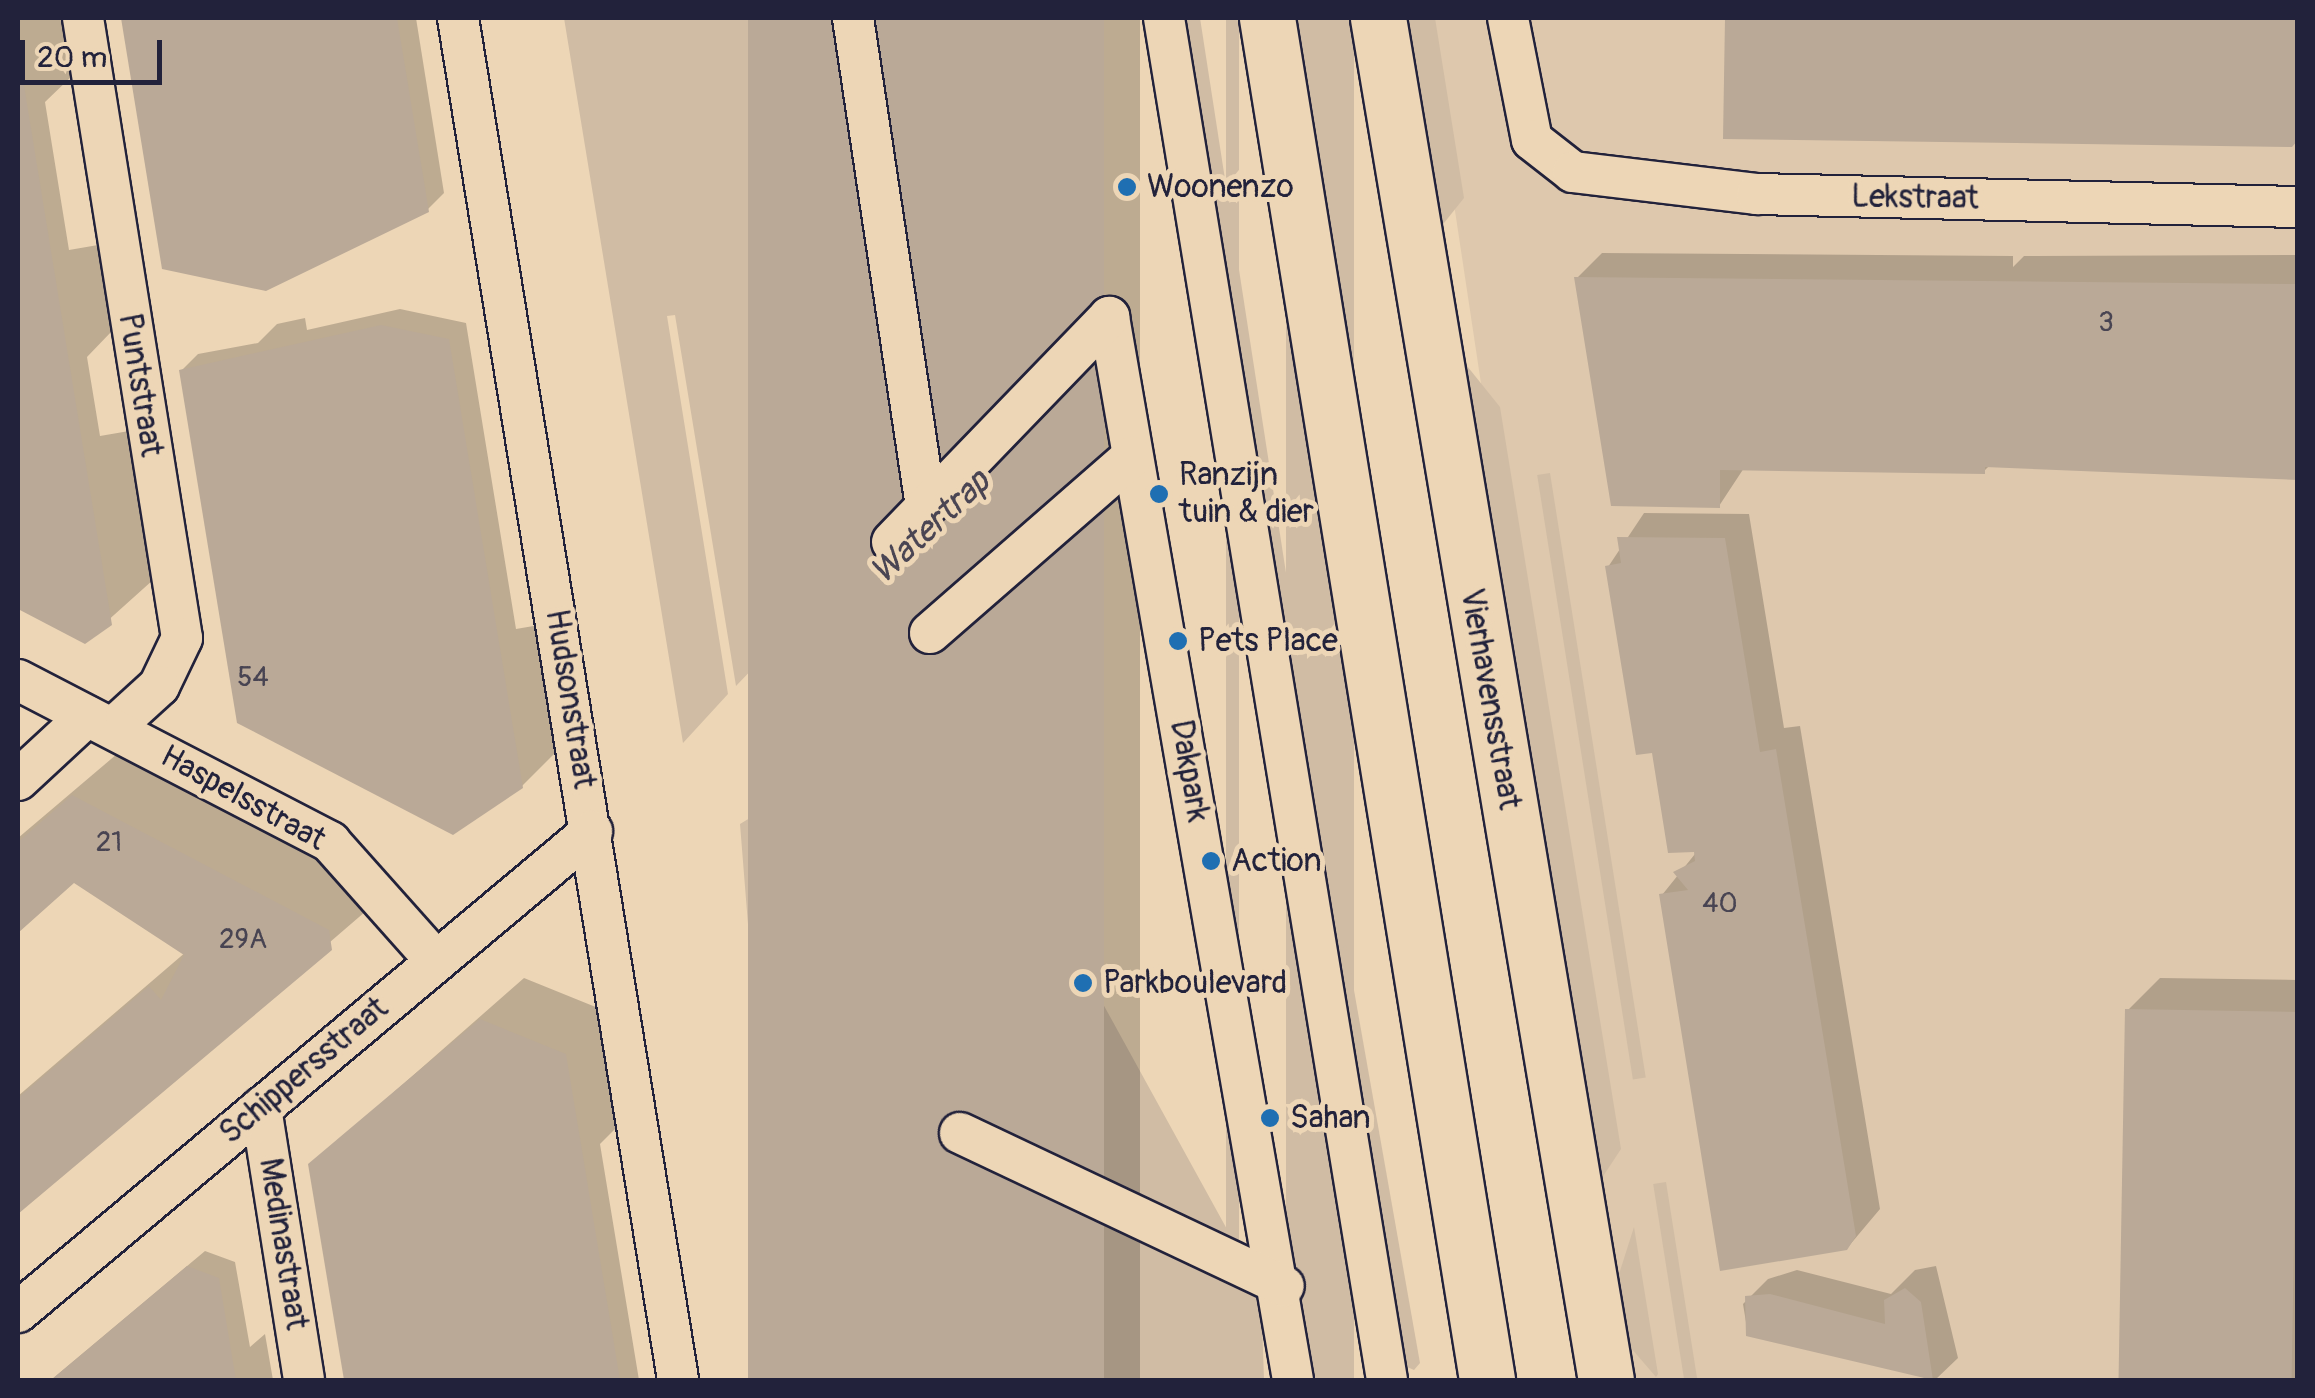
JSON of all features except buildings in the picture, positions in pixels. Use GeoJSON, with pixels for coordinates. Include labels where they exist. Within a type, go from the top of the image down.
{"type":"FeatureCollection","features":[{"type":"Feature","properties":{"kind":"main road"},"geometry":{"type":"LineString","coordinates":[[1267,18],[1487,1380]]}},
{"type":"Feature","properties":{"kind":"main road","name":"Vierhavensstraat"},"geometry":{"type":"LineString","coordinates":[[1378,18],[1606,1380]]}},
{"type":"Feature","properties":{"kind":"street","name":"Puntstraat"},"geometry":{"type":"LineString","coordinates":[[18,780],[159,686],[182,638],[84,18]]}},
{"type":"Feature","properties":{"kind":"street","name":"Hudsonstraat"},"geometry":{"type":"LineString","coordinates":[[458,18],[678,1380]]}},
{"type":"Feature","properties":{"kind":"street"},"geometry":{"type":"LineString","coordinates":[[853,18],[926,506]]}},
{"type":"Feature","properties":{"kind":"street"},"geometry":{"type":"LineString","coordinates":[[1164,18],[1386,1380]]}},
{"type":"Feature","properties":{"kind":"street","name":"Lekstraat"},"geometry":{"type":"LineString","coordinates":[[1508,18],[1540,152],[1573,172],[1670,188],[2298,207]]}},
{"type":"Feature","properties":{"kind":"street","name":"Dakpark"},"geometry":{"type":"LineString","coordinates":[[892,542],[1108,316],[1284,1286],[1294,1380]]}},
{"type":"Feature","properties":{"kind":"street"},"geometry":{"type":"LineString","coordinates":[[930,633],[1132,457]]}},
{"type":"Feature","properties":{"kind":"street","name":"Haspelsstraat"},"geometry":{"type":"LineString","coordinates":[[18,680],[330,842],[435,960]]}},
{"type":"Feature","properties":{"kind":"street","name":"Schippersstraat"},"geometry":{"type":"LineString","coordinates":[[18,1312],[592,831]]}},
{"type":"Feature","properties":{"kind":"street","name":"Medinastraat"},"geometry":{"type":"LineString","coordinates":[[261,1108],[304,1380]]}},
{"type":"Feature","properties":{"kind":"street"},"geometry":{"type":"LineString","coordinates":[[960,1133],[1284,1286]]}},
{"type":"Feature","properties":{"kind":"shaded area"},"geometry":{"type":"Polygon","coordinates":[[[564,18],[819,18],[909,506],[736,686],[675,315],[667,316],[728,694],[683,743],[564,18]]]}},
{"type":"Feature","properties":{"kind":"shaded area"},"geometry":{"type":"Polygon","coordinates":[[[1185,18],[1200,18],[1339,915],[1331,909],[1185,18]]]}},
{"type":"Feature","properties":{"kind":"shaded area"},"geometry":{"type":"Polygon","coordinates":[[[1226,18],[1239,18],[1239,1380],[1226,1380],[1226,18]]]}},
{"type":"Feature","properties":{"kind":"shaded area"},"geometry":{"type":"Polygon","coordinates":[[[1286,18],[1354,18],[1354,1380],[1286,1380],[1286,18]]]}},
{"type":"Feature","properties":{"kind":"shaded area"},"geometry":{"type":"Polygon","coordinates":[[[1400,18],[1435,18],[1464,198],[1436,233],[1400,18]]]}},
{"type":"Feature","properties":{"kind":"shaded area"},"geometry":{"type":"Polygon","coordinates":[[[1426,18],[2297,18],[2297,1380],[1631,1380],[1426,18]]]}},
{"type":"Feature","properties":{"kind":"shaded area"},"geometry":{"type":"Polygon","coordinates":[[[1459,356],[1500,407],[1621,1149],[1596,1187],[1459,356]]]}},
{"type":"Feature","properties":{"kind":"shaded area"},"geometry":{"type":"Polygon","coordinates":[[[1550,473],[1646,1077],[1633,1079],[1537,475],[1550,473]]]}},
{"type":"Feature","properties":{"kind":"shaded area"},"geometry":{"type":"Polygon","coordinates":[[[938,704],[1261,1291],[1264,1380],[862,1380],[832,1188],[753,987],[740,824],[938,704]]]}},
{"type":"Feature","properties":{"kind":"shaded area"},"geometry":{"type":"Polygon","coordinates":[[[1346,945],[1420,1363],[1414,1370],[1405,1366],[1338,952],[1346,945]]]}},
{"type":"Feature","properties":{"kind":"shaded area"},"geometry":{"type":"Polygon","coordinates":[[[1666,1182],[1697,1380],[1684,1380],[1653,1184],[1666,1182]]]}},
{"type":"Feature","properties":{"kind":"shaded area"},"geometry":{"type":"Polygon","coordinates":[[[1634,1227],[1656,1377],[1619,1334],[1613,1293],[1634,1227]]]}},
{"type":"Feature","properties":{"kind":"waterway","name":"Watertrap"},"geometry":{"type":"LineString","coordinates":[[787,703],[863,631]]}},
{"type":"Feature","properties":{"kind":"place","name":"Woonenzo"},"geometry":{"type":"Point","coordinates":[1127,187]}},
{"type":"Feature","properties":{"kind":"place","name":"Ranzijn tuin & dier"},"geometry":{"type":"Point","coordinates":[1159,494]}},
{"type":"Feature","properties":{"kind":"place","name":"Pets Place"},"geometry":{"type":"Point","coordinates":[1178,641]}},
{"type":"Feature","properties":{"kind":"place","name":"Action"},"geometry":{"type":"Point","coordinates":[1211,861]}},
{"type":"Feature","properties":{"kind":"place","name":"Parkboulevard"},"geometry":{"type":"Point","coordinates":[1083,983]}},
{"type":"Feature","properties":{"kind":"place","name":"Sahan"},"geometry":{"type":"Point","coordinates":[1270,1118]}}]}
